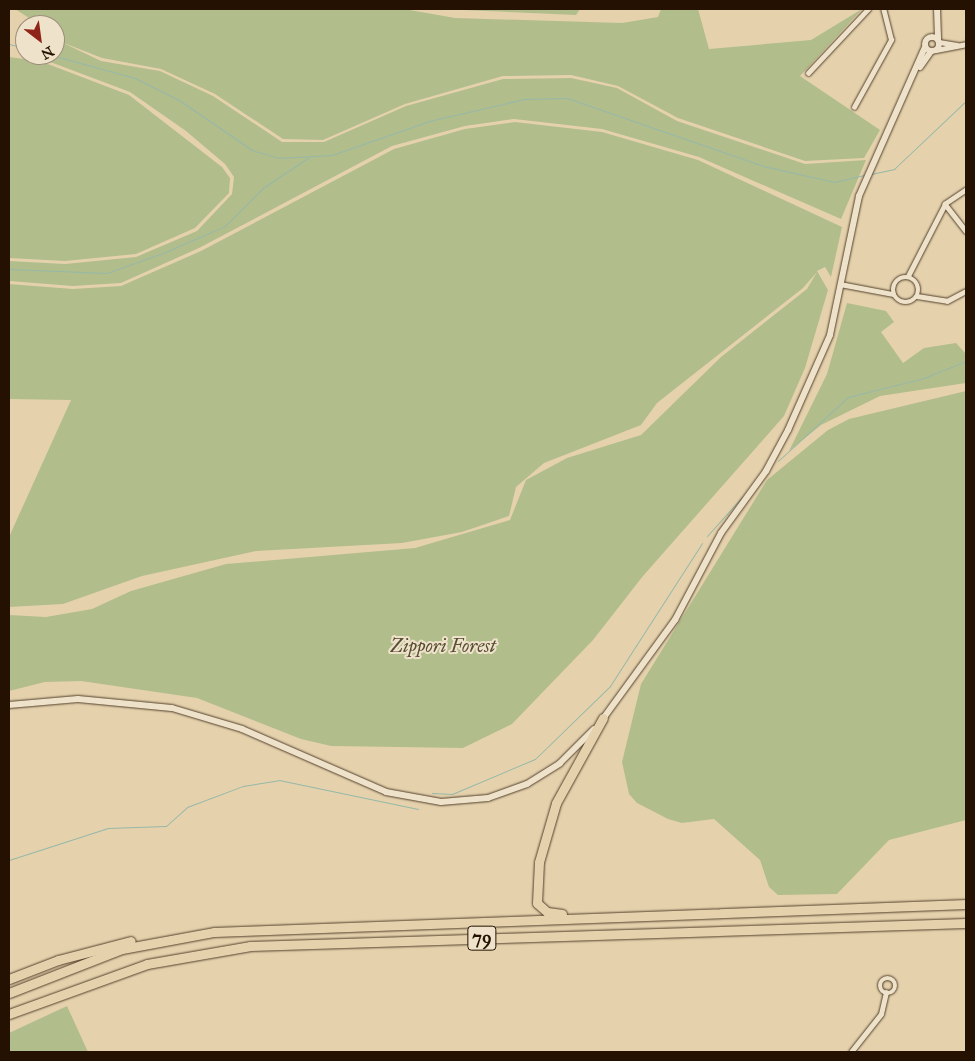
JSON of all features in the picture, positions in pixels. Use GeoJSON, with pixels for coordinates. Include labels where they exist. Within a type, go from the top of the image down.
{"type":"FeatureCollection","features":[{"type":"Feature","properties":{"kind":"highway"},"geometry":{"type":"LineString","coordinates":[[603,718],[552,814],[536,898],[553,914],[648,916]]}},
{"type":"Feature","properties":{"kind":"highway","name":"79"},"geometry":{"type":"LineString","coordinates":[[9,993],[122,949],[190,935],[258,929],[966,904]]}},
{"type":"Feature","properties":{"kind":"highway","name":"79"},"geometry":{"type":"LineString","coordinates":[[9,1014],[84,983],[192,954],[284,944],[966,923]]}},
{"type":"Feature","properties":{"kind":"highway"},"geometry":{"type":"LineString","coordinates":[[9,979],[58,960],[159,935],[209,928],[258,929]]}},
{"type":"Feature","properties":{"kind":"highway"},"geometry":{"type":"LineString","coordinates":[[9,1018],[84,983]]}},
{"type":"Feature","properties":{"kind":"main road"},"geometry":{"type":"LineString","coordinates":[[9,705],[78,699],[172,708],[242,729],[386,792],[452,802],[488,798],[527,784],[560,763],[603,718],[675,620],[728,521],[766,471],[830,335],[859,196],[912,78],[938,41],[937,9]]}},
{"type":"Feature","properties":{"kind":"main road"},"geometry":{"type":"LineString","coordinates":[[931,49],[928,38],[936,19]]}},
{"type":"Feature","properties":{"kind":"main road"},"geometry":{"type":"LineString","coordinates":[[928,38],[938,41]]}},
{"type":"Feature","properties":{"kind":"street"},"geometry":{"type":"LineString","coordinates":[[808,73],[868,9]]}},
{"type":"Feature","properties":{"kind":"street"},"geometry":{"type":"LineString","coordinates":[[854,107],[891,40],[883,9]]}},
{"type":"Feature","properties":{"kind":"street"},"geometry":{"type":"LineString","coordinates":[[938,41],[964,44]]}},
{"type":"Feature","properties":{"kind":"street"},"geometry":{"type":"LineString","coordinates":[[931,49],[964,44]]}},
{"type":"Feature","properties":{"kind":"street"},"geometry":{"type":"LineString","coordinates":[[893,294],[896,281],[908,276],[945,204],[966,190]]}},
{"type":"Feature","properties":{"kind":"street"},"geometry":{"type":"LineString","coordinates":[[945,204],[966,231]]}},
{"type":"Feature","properties":{"kind":"street"},"geometry":{"type":"LineString","coordinates":[[908,276],[918,284],[918,296]]}},
{"type":"Feature","properties":{"kind":"street"},"geometry":{"type":"LineString","coordinates":[[840,284],[893,294],[902,303],[918,296],[946,300],[966,291]]}},
{"type":"Feature","properties":{"kind":"street"},"geometry":{"type":"LineString","coordinates":[[851,1052],[881,1014],[886,993]]}},
{"type":"Feature","properties":{"kind":"green space"},"geometry":{"type":"Polygon","coordinates":[[[15,9],[404,9],[455,18],[622,23],[658,17],[661,9],[698,9],[709,49],[811,40],[862,9],[800,76],[880,130],[864,158],[805,161],[678,118],[618,86],[571,75],[503,76],[405,104],[323,140],[283,139],[215,94],[161,69],[102,58],[65,43],[65,15],[24,15],[15,9]]]}},
{"type":"Feature","properties":{"kind":"green space"},"geometry":{"type":"Polygon","coordinates":[[[439,9],[580,9],[576,15],[439,9]]]}},
{"type":"Feature","properties":{"kind":"green space"},"geometry":{"type":"Polygon","coordinates":[[[65,44],[101,61],[160,71],[213,96],[282,142],[324,142],[406,106],[503,79],[571,78],[617,88],[677,121],[805,164],[866,160],[841,219],[699,157],[602,129],[514,119],[465,126],[392,146],[199,248],[121,283],[73,286],[9,281],[9,261],[65,264],[136,257],[197,231],[232,194],[234,177],[225,164],[186,131],[130,92],[58,65],[65,65],[65,44]]]}},
{"type":"Feature","properties":{"kind":"green space"},"geometry":{"type":"Polygon","coordinates":[[[9,57],[15,58],[15,65],[50,65],[129,95],[222,167],[230,178],[229,193],[195,228],[136,254],[65,261],[9,258],[9,57]]]}},
{"type":"Feature","properties":{"kind":"green space","name":"Zippori Forest"},"geometry":{"type":"Polygon","coordinates":[[[515,122],[602,132],[698,160],[842,227],[831,277],[825,267],[817,271],[828,290],[805,368],[784,416],[643,576],[593,640],[512,724],[463,748],[331,746],[301,739],[197,698],[81,681],[45,682],[9,691],[9,615],[46,617],[92,609],[131,591],[226,564],[415,548],[510,520],[526,480],[567,458],[641,435],[721,357],[807,289],[817,272],[803,288],[657,403],[641,425],[544,463],[516,487],[509,516],[462,532],[402,543],[256,551],[142,576],[63,604],[9,607],[9,537],[71,400],[9,399],[9,284],[73,289],[121,286],[201,251],[394,149],[465,129],[515,122]]]}},
{"type":"Feature","properties":{"kind":"green space"},"geometry":{"type":"Polygon","coordinates":[[[847,303],[886,311],[894,322],[881,332],[903,363],[924,348],[956,343],[966,354],[966,383],[880,396],[821,425],[789,451],[827,374],[847,303]]]}},
{"type":"Feature","properties":{"kind":"green space"},"geometry":{"type":"Polygon","coordinates":[[[966,391],[966,820],[889,840],[837,894],[778,895],[769,887],[760,860],[714,819],[682,823],[668,819],[637,803],[629,794],[622,762],[641,684],[767,480],[828,430],[849,419],[966,391]]]}},
{"type":"Feature","properties":{"kind":"green space"},"geometry":{"type":"Polygon","coordinates":[[[67,1006],[88,1052],[9,1052],[9,1033],[67,1006]]]}},
{"type":"Feature","properties":{"kind":"waterway"},"geometry":{"type":"LineString","coordinates":[[9,44],[15,46]]}},
{"type":"Feature","properties":{"kind":"waterway"},"geometry":{"type":"LineString","coordinates":[[65,59],[135,78],[179,100],[252,150],[278,158],[332,155],[429,121],[524,99],[567,98],[763,166],[834,182],[865,175]]}},
{"type":"Feature","properties":{"kind":"waterway"},"geometry":{"type":"LineString","coordinates":[[871,174],[894,169],[966,101]]}},
{"type":"Feature","properties":{"kind":"waterway"},"geometry":{"type":"LineString","coordinates":[[9,269],[107,273],[163,253],[225,226],[263,188],[309,157]]}},
{"type":"Feature","properties":{"kind":"waterway"},"geometry":{"type":"LineString","coordinates":[[778,461],[848,397],[924,378],[966,361]]}},
{"type":"Feature","properties":{"kind":"waterway"},"geometry":{"type":"LineString","coordinates":[[707,536],[742,497]]}},
{"type":"Feature","properties":{"kind":"waterway"},"geometry":{"type":"LineString","coordinates":[[432,793],[452,794],[535,759],[610,686],[702,543]]}},
{"type":"Feature","properties":{"kind":"waterway"},"geometry":{"type":"LineString","coordinates":[[9,860],[108,828],[166,826],[187,807],[243,786],[279,780],[418,809]]}}]}
